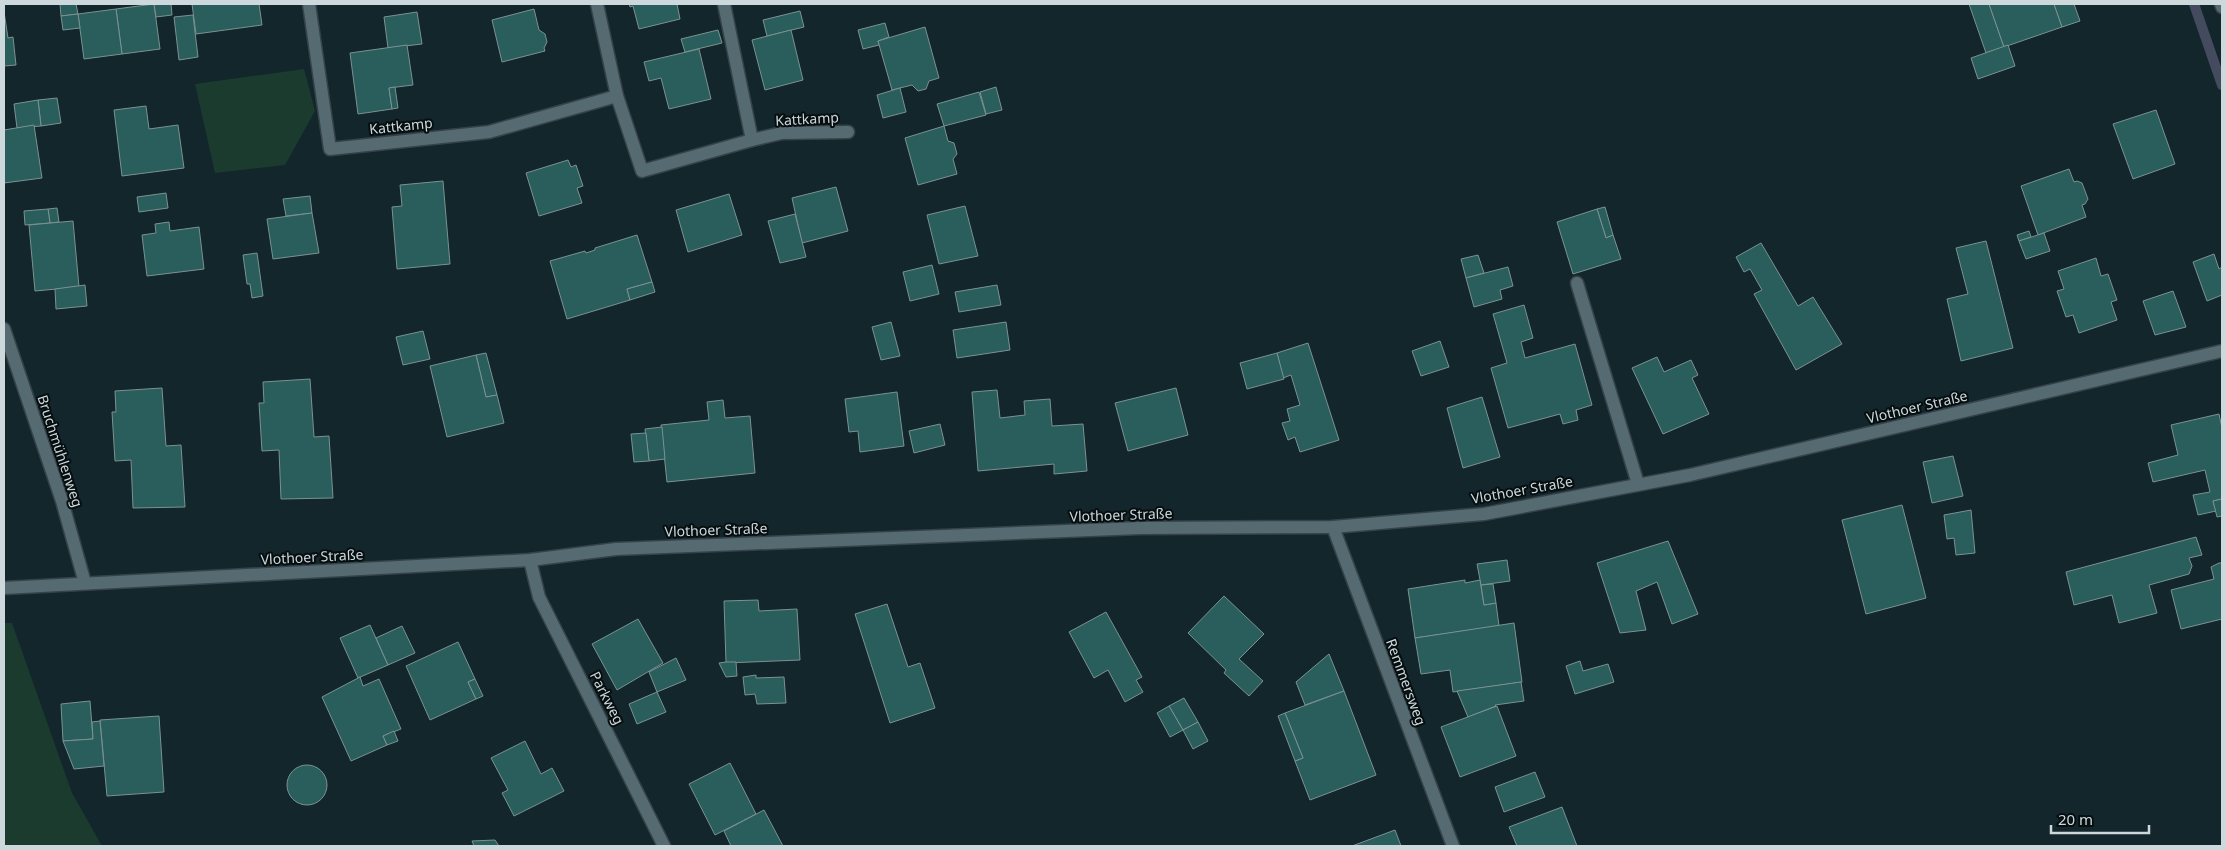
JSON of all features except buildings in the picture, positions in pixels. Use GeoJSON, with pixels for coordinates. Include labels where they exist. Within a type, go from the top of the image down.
{"type":"FeatureCollection","features":[{"type":"Feature","properties":{"kind":"street","name":"Kattkamp"},"geometry":{"type":"LineString","coordinates":[[309,4],[330,149],[489,132],[617,96]]}},
{"type":"Feature","properties":{"kind":"street","name":"Kattkamp"},"geometry":{"type":"LineString","coordinates":[[597,4],[617,96],[642,171],[782,133],[848,132]]}},
{"type":"Feature","properties":{"kind":"street"},"geometry":{"type":"LineString","coordinates":[[724,4],[752,140]]}},
{"type":"Feature","properties":{"kind":"street"},"geometry":{"type":"LineString","coordinates":[[1577,283],[1638,484]]}},
{"type":"Feature","properties":{"kind":"street","name":"Bruchmühlenweg"},"geometry":{"type":"LineString","coordinates":[[4,329],[62,501],[85,583]]}},
{"type":"Feature","properties":{"kind":"street","name":"Vlothoer Straße"},"geometry":{"type":"LineString","coordinates":[[4,588],[530,560],[626,549],[1140,528],[1333,527],[1484,514],[1690,475],[2222,351]]}},
{"type":"Feature","properties":{"kind":"street","name":"Remmersweg"},"geometry":{"type":"LineString","coordinates":[[1333,527],[1453,846]]}},
{"type":"Feature","properties":{"kind":"street","name":"Parkweg"},"geometry":{"type":"LineString","coordinates":[[530,560],[539,597],[664,846]]}},
{"type":"Feature","properties":{"kind":"green space"},"geometry":{"type":"Polygon","coordinates":[[[304,69],[315,111],[285,165],[215,173],[195,84],[304,69]]]}},
{"type":"Feature","properties":{"kind":"green space"},"geometry":{"type":"Polygon","coordinates":[[[4,623],[12,623],[72,793],[102,846],[4,846],[4,623]]]}},
{"type":"Feature","properties":{"kind":"waterway"},"geometry":{"type":"LineString","coordinates":[[2194,4],[2222,85]]}}]}
